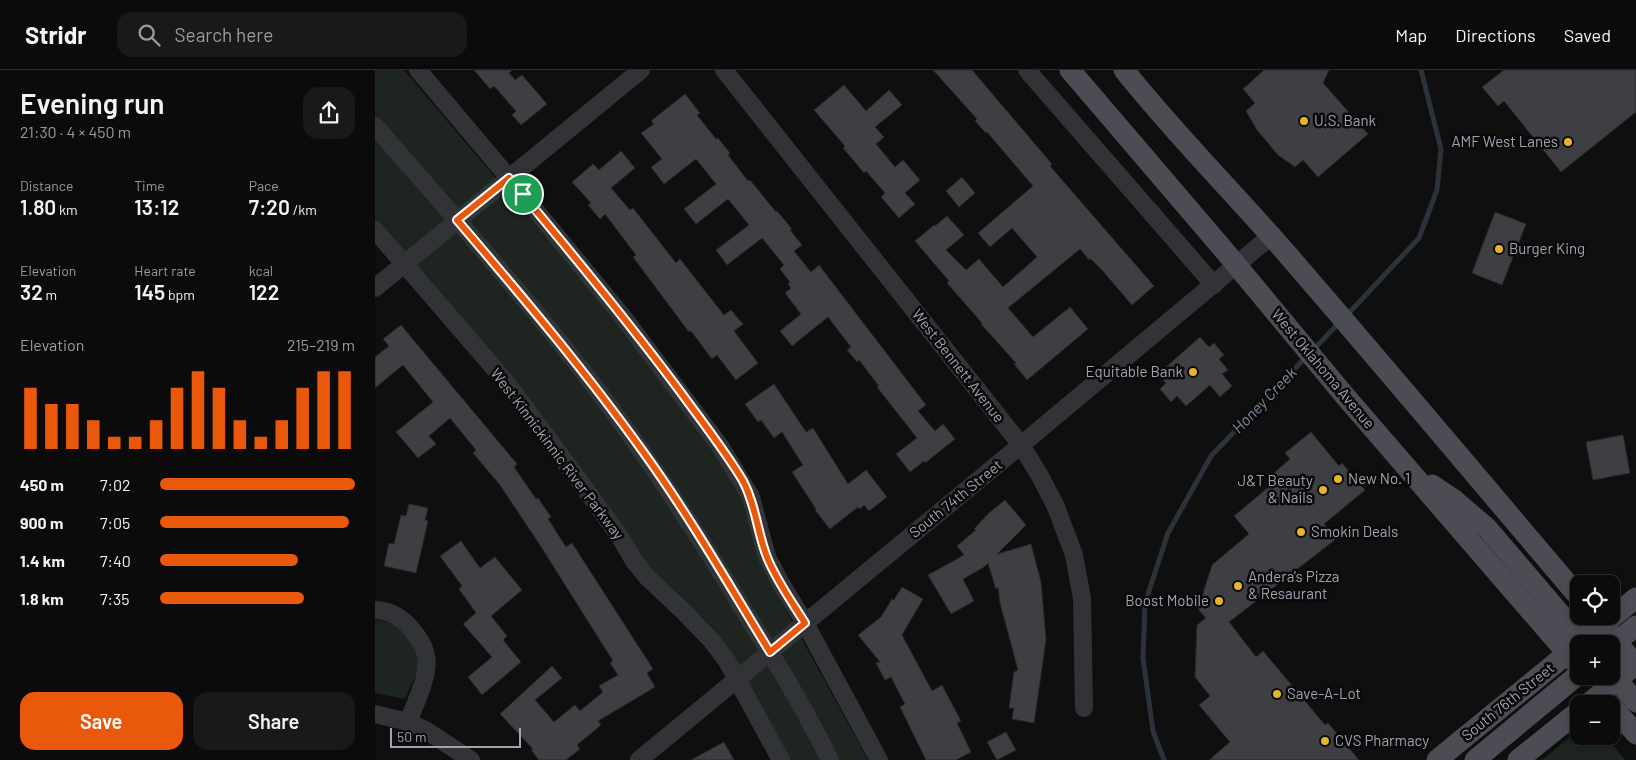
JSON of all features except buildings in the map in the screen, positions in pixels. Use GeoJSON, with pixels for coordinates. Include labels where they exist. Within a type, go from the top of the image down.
{"type":"FeatureCollection","features":[{"type":"Feature","properties":{"kind":"main road","name":"West Oklahoma Avenue"},"geometry":{"type":"LineString","coordinates":[[1070,70],[1407,468],[1582,635]]}},
{"type":"Feature","properties":{"kind":"main road"},"geometry":{"type":"LineString","coordinates":[[1124,70],[1146,98],[1271,236],[1570,586]]}},
{"type":"Feature","properties":{"kind":"main road","name":"South 76th Street"},"geometry":{"type":"LineString","coordinates":[[1598,635],[1636,598]]}},
{"type":"Feature","properties":{"kind":"main road"},"geometry":{"type":"LineString","coordinates":[[1612,635],[1636,626]]}},
{"type":"Feature","properties":{"kind":"main road","name":"West Oklahoma Avenue"},"geometry":{"type":"LineString","coordinates":[[1620,657],[1636,664]]}},
{"type":"Feature","properties":{"kind":"main road","name":"South 76th Street"},"geometry":{"type":"LineString","coordinates":[[1437,760],[1570,658]]}},
{"type":"Feature","properties":{"kind":"main road"},"geometry":{"type":"LineString","coordinates":[[1606,688],[1623,667],[1636,664]]}},
{"type":"Feature","properties":{"kind":"main road"},"geometry":{"type":"LineString","coordinates":[[1475,760],[1570,681]]}},
{"type":"Feature","properties":{"kind":"main road"},"geometry":{"type":"LineString","coordinates":[[1606,688],[1636,702]]}},
{"type":"Feature","properties":{"kind":"main road"},"geometry":{"type":"LineString","coordinates":[[1606,688],[1636,734]]}},
{"type":"Feature","properties":{"kind":"main road"},"geometry":{"type":"LineString","coordinates":[[1518,760],[1570,718]]}},
{"type":"Feature","properties":{"kind":"street"},"geometry":{"type":"LineString","coordinates":[[418,70],[623,317],[720,446],[751,497],[767,557],[879,760]]}},
{"type":"Feature","properties":{"kind":"street"},"geometry":{"type":"LineString","coordinates":[[375,288],[641,70]]}},
{"type":"Feature","properties":{"kind":"street","name":"West Bennett Avenue"},"geometry":{"type":"LineString","coordinates":[[724,70],[1021,445],[1040,476],[1056,507],[1074,555],[1082,598],[1084,708]]}},
{"type":"Feature","properties":{"kind":"street"},"geometry":{"type":"LineString","coordinates":[[1027,70],[1214,285]]}},
{"type":"Feature","properties":{"kind":"street"},"geometry":{"type":"LineString","coordinates":[[375,126],[528,303],[645,454],[693,527],[770,652],[831,760]]}},
{"type":"Feature","properties":{"kind":"street","name":"West Kinnickinnic River Parkway"},"geometry":{"type":"LineString","coordinates":[[375,230],[505,382],[581,483],[641,569],[712,641],[727,661],[781,760]]}},
{"type":"Feature","properties":{"kind":"street","name":"South 74th Street"},"geometry":{"type":"LineString","coordinates":[[639,760],[1271,236]]}},
{"type":"Feature","properties":{"kind":"street"},"geometry":{"type":"LineString","coordinates":[[375,610],[389,612],[401,619],[421,642],[426,656],[424,679],[408,722]]}},
{"type":"Feature","properties":{"kind":"street"},"geometry":{"type":"LineString","coordinates":[[375,714],[408,722],[427,731],[471,760]]}},
{"type":"Feature","properties":{"kind":"shaded area"},"geometry":{"type":"Polygon","coordinates":[[[375,70],[404,70],[660,372],[726,469],[747,509],[763,568],[868,760],[788,760],[751,687],[706,621],[677,596],[648,566],[596,488],[529,399],[375,221],[375,70]]]}},
{"type":"Feature","properties":{"kind":"shaded area"},"geometry":{"type":"Polygon","coordinates":[[[375,620],[389,622],[403,629],[419,655],[419,668],[405,699],[375,693],[375,620]]]}},
{"type":"Feature","properties":{"kind":"shaded area"},"geometry":{"type":"Polygon","coordinates":[[[1570,737],[1570,745],[1612,745],[1625,760],[1542,760],[1570,737]]]}},
{"type":"Feature","properties":{"kind":"waterway","name":"Honey Creek"},"geometry":{"type":"LineString","coordinates":[[1347,315],[1419,238],[1437,190],[1441,149],[1421,70]]}},
{"type":"Feature","properties":{"kind":"waterway","name":"Honey Creek"},"geometry":{"type":"LineString","coordinates":[[1312,351],[1339,323]]}},
{"type":"Feature","properties":{"kind":"waterway","name":"Honey Creek"},"geometry":{"type":"LineString","coordinates":[[1164,760],[1153,731],[1143,658],[1145,603],[1168,533],[1211,456],[1306,357]]}},
{"type":"Feature","properties":{"kind":"place","name":"U.S. Bank"},"geometry":{"type":"Point","coordinates":[1304,121]}},
{"type":"Feature","properties":{"kind":"place","name":"AMF West Lanes"},"geometry":{"type":"Point","coordinates":[1568,142]}},
{"type":"Feature","properties":{"kind":"place","name":"Burger King"},"geometry":{"type":"Point","coordinates":[1499,249]}},
{"type":"Feature","properties":{"kind":"place","name":"Equitable Bank"},"geometry":{"type":"Point","coordinates":[1193,372]}},
{"type":"Feature","properties":{"kind":"place","name":"New No. 1"},"geometry":{"type":"Point","coordinates":[1338,479]}},
{"type":"Feature","properties":{"kind":"place","name":"J&T Beauty & Nails"},"geometry":{"type":"Point","coordinates":[1323,490]}},
{"type":"Feature","properties":{"kind":"place","name":"Smokin Deals"},"geometry":{"type":"Point","coordinates":[1301,532]}},
{"type":"Feature","properties":{"kind":"place","name":"Andera's Pizza & Resaurant"},"geometry":{"type":"Point","coordinates":[1238,586]}},
{"type":"Feature","properties":{"kind":"place","name":"Boost Mobile"},"geometry":{"type":"Point","coordinates":[1219,601]}},
{"type":"Feature","properties":{"kind":"place","name":"Save-A-Lot"},"geometry":{"type":"Point","coordinates":[1277,694]}},
{"type":"Feature","properties":{"kind":"place","name":"CVS Pharmacy"},"geometry":{"type":"Point","coordinates":[1325,741]}},
{"type":"Feature","properties":{"kind":"route"},"geometry":{"type":"LineString","coordinates":[[509,178],[523,194],[661,365],[743,481],[751,497],[767,557],[805,623],[770,652],[693,527],[645,454],[574,360],[457,220],[509,178]]}}]}
